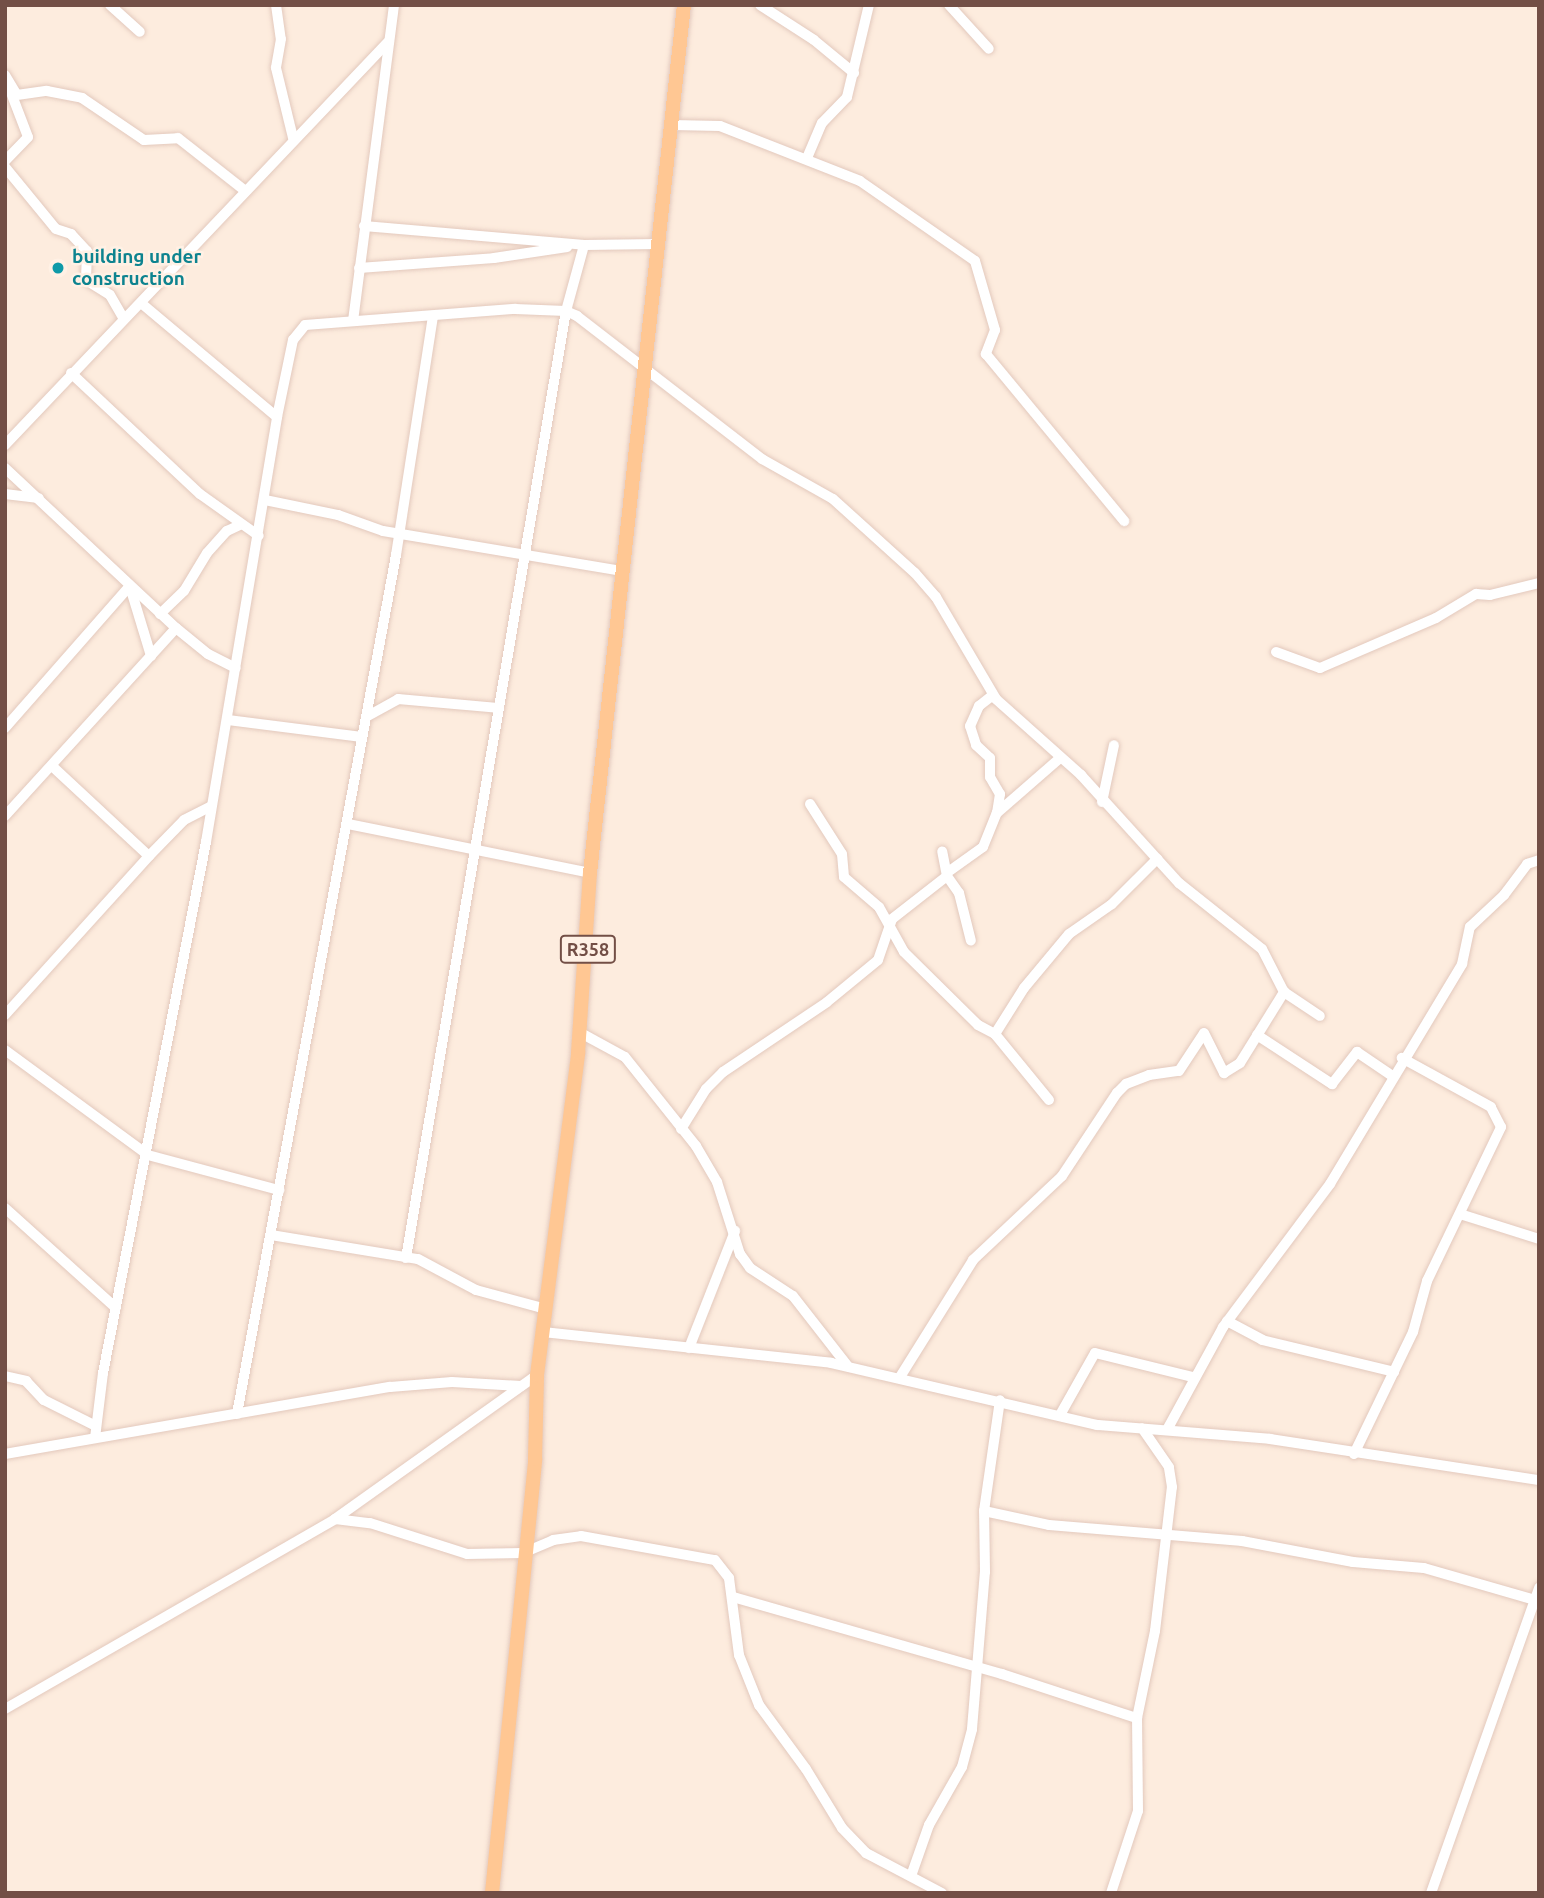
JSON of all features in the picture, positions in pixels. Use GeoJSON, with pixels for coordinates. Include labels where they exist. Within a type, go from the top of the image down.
{"type":"FeatureCollection","features":[{"type":"Feature","properties":{"kind":"main road","name":"R358"},"geometry":{"type":"LineString","coordinates":[[492,1893],[523,1553],[535,1459],[537,1375],[579,1032],[590,873],[684,5]]}},
{"type":"Feature","properties":{"kind":"street"},"geometry":{"type":"LineString","coordinates":[[110,5],[140,32]]}},
{"type":"Feature","properties":{"kind":"street"},"geometry":{"type":"LineString","coordinates":[[276,5],[282,38],[276,68],[293,138]]}},
{"type":"Feature","properties":{"kind":"street"},"geometry":{"type":"LineString","coordinates":[[353,321],[394,5]]}},
{"type":"Feature","properties":{"kind":"street"},"geometry":{"type":"LineString","coordinates":[[760,5],[814,40],[854,73]]}},
{"type":"Feature","properties":{"kind":"street"},"geometry":{"type":"LineString","coordinates":[[807,158],[824,121],[845,100],[854,73],[869,5]]}},
{"type":"Feature","properties":{"kind":"street"},"geometry":{"type":"LineString","coordinates":[[949,5],[989,49]]}},
{"type":"Feature","properties":{"kind":"street"},"geometry":{"type":"LineString","coordinates":[[5,445],[293,138],[388,42]]}},
{"type":"Feature","properties":{"kind":"street"},"geometry":{"type":"LineString","coordinates":[[5,75],[28,137],[5,161]]}},
{"type":"Feature","properties":{"kind":"street"},"geometry":{"type":"LineString","coordinates":[[10,89],[18,95],[47,91],[82,98],[144,139],[178,138],[244,190]]}},
{"type":"Feature","properties":{"kind":"street"},"geometry":{"type":"LineString","coordinates":[[672,125],[720,126],[807,158],[868,186],[975,261],[995,330],[986,354],[1124,520]]}},
{"type":"Feature","properties":{"kind":"street"},"geometry":{"type":"LineString","coordinates":[[5,167],[56,229],[71,234],[88,251],[86,280],[110,295],[124,318]]}},
{"type":"Feature","properties":{"kind":"street"},"geometry":{"type":"LineString","coordinates":[[365,226],[584,246]]}},
{"type":"Feature","properties":{"kind":"street"},"geometry":{"type":"LineString","coordinates":[[359,268],[584,246],[658,244]]}},
{"type":"Feature","properties":{"kind":"street"},"geometry":{"type":"LineString","coordinates":[[406,1258],[566,311],[584,246]]}},
{"type":"Feature","properties":{"kind":"street"},"geometry":{"type":"LineString","coordinates":[[141,303],[277,417]]}},
{"type":"Feature","properties":{"kind":"street"},"geometry":{"type":"LineString","coordinates":[[94,1438],[116,1308],[148,1155],[228,720],[277,417],[295,335],[312,323],[515,309],[566,311],[645,368],[762,459],[833,499],[915,573],[936,597],[992,695],[1060,758],[1191,893],[1262,949],[1284,992],[1320,1016]]}},
{"type":"Feature","properties":{"kind":"street"},"geometry":{"type":"LineString","coordinates":[[237,1414],[317,966],[348,824],[400,532],[433,316]]}},
{"type":"Feature","properties":{"kind":"street"},"geometry":{"type":"LineString","coordinates":[[71,373],[200,495],[259,536]]}},
{"type":"Feature","properties":{"kind":"street"},"geometry":{"type":"LineString","coordinates":[[5,468],[40,498],[130,588],[176,628],[208,654],[236,668]]}},
{"type":"Feature","properties":{"kind":"street"},"geometry":{"type":"LineString","coordinates":[[5,494],[40,498]]}},
{"type":"Feature","properties":{"kind":"street"},"geometry":{"type":"LineString","coordinates":[[265,500],[400,532],[526,557],[622,571]]}},
{"type":"Feature","properties":{"kind":"street"},"geometry":{"type":"LineString","coordinates":[[160,614],[184,591],[207,553],[228,531],[240,525]]}},
{"type":"Feature","properties":{"kind":"street"},"geometry":{"type":"LineString","coordinates":[[1276,652],[1320,668],[1436,618],[1476,594],[1490,595],[1539,583]]}},
{"type":"Feature","properties":{"kind":"street"},"geometry":{"type":"LineString","coordinates":[[130,588],[151,656]]}},
{"type":"Feature","properties":{"kind":"street"},"geometry":{"type":"LineString","coordinates":[[5,728],[130,588]]}},
{"type":"Feature","properties":{"kind":"street"},"geometry":{"type":"LineString","coordinates":[[5,816],[176,628]]}},
{"type":"Feature","properties":{"kind":"street"},"geometry":{"type":"LineString","coordinates":[[681,1129],[706,1089],[723,1072],[827,1002],[877,960],[886,926],[983,847],[997,813],[1000,794],[990,777],[990,758],[976,745],[970,726],[979,706],[992,695]]}},
{"type":"Feature","properties":{"kind":"street"},"geometry":{"type":"LineString","coordinates":[[366,717],[398,699],[498,708]]}},
{"type":"Feature","properties":{"kind":"street"},"geometry":{"type":"LineString","coordinates":[[228,720],[362,737]]}},
{"type":"Feature","properties":{"kind":"street"},"geometry":{"type":"LineString","coordinates":[[1102,802],[1114,745]]}},
{"type":"Feature","properties":{"kind":"street"},"geometry":{"type":"LineString","coordinates":[[997,813],[1060,758]]}},
{"type":"Feature","properties":{"kind":"street"},"geometry":{"type":"LineString","coordinates":[[52,766],[149,856]]}},
{"type":"Feature","properties":{"kind":"street"},"geometry":{"type":"LineString","coordinates":[[810,804],[842,854],[844,877],[879,906],[886,926],[904,952],[978,1025],[995,1034],[1049,1100]]}},
{"type":"Feature","properties":{"kind":"street"},"geometry":{"type":"LineString","coordinates":[[5,1015],[184,820],[211,806]]}},
{"type":"Feature","properties":{"kind":"street"},"geometry":{"type":"LineString","coordinates":[[348,824],[590,873]]}},
{"type":"Feature","properties":{"kind":"street"},"geometry":{"type":"LineString","coordinates":[[942,851],[948,874],[959,893],[971,941]]}},
{"type":"Feature","properties":{"kind":"street"},"geometry":{"type":"LineString","coordinates":[[995,1034],[1024,988],[1069,934],[1112,904],[1157,859]]}},
{"type":"Feature","properties":{"kind":"street"},"geometry":{"type":"LineString","coordinates":[[1168,1428],[1188,1396],[1193,1377],[1227,1321],[1329,1185],[1391,1075],[1462,964],[1470,927],[1504,895],[1527,864],[1539,860]]}},
{"type":"Feature","properties":{"kind":"street"},"geometry":{"type":"LineString","coordinates":[[900,1377],[973,1260],[1062,1176],[1126,1084],[1179,1071],[1204,1033],[1224,1073],[1238,1065],[1284,992]]}},
{"type":"Feature","properties":{"kind":"street"},"geometry":{"type":"LineString","coordinates":[[579,1032],[625,1057],[681,1129],[717,1182],[735,1231],[740,1254],[750,1268],[793,1296],[847,1365]]}},
{"type":"Feature","properties":{"kind":"street"},"geometry":{"type":"LineString","coordinates":[[1257,1035],[1332,1084],[1357,1052],[1391,1075]]}},
{"type":"Feature","properties":{"kind":"street"},"geometry":{"type":"LineString","coordinates":[[5,1050],[148,1155],[279,1189]]}},
{"type":"Feature","properties":{"kind":"street"},"geometry":{"type":"LineString","coordinates":[[1354,1454],[1413,1332],[1427,1281],[1501,1126],[1500,1118],[1491,1107],[1402,1058]]}},
{"type":"Feature","properties":{"kind":"street"},"geometry":{"type":"LineString","coordinates":[[5,1208],[116,1308]]}},
{"type":"Feature","properties":{"kind":"street"},"geometry":{"type":"LineString","coordinates":[[1460,1214],[1539,1239]]}},
{"type":"Feature","properties":{"kind":"street"},"geometry":{"type":"LineString","coordinates":[[689,1349],[735,1231]]}},
{"type":"Feature","properties":{"kind":"street"},"geometry":{"type":"LineString","coordinates":[[271,1235],[430,1263],[476,1290],[546,1309]]}},
{"type":"Feature","properties":{"kind":"street"},"geometry":{"type":"LineString","coordinates":[[1227,1321],[1262,1340],[1394,1372]]}},
{"type":"Feature","properties":{"kind":"street"},"geometry":{"type":"LineString","coordinates":[[543,1332],[847,1365],[1097,1425],[1168,1428],[1206,1437],[1270,1439],[1354,1454],[1539,1480]]}},
{"type":"Feature","properties":{"kind":"street"},"geometry":{"type":"LineString","coordinates":[[1060,1415],[1095,1353],[1193,1377]]}},
{"type":"Feature","properties":{"kind":"street"},"geometry":{"type":"LineString","coordinates":[[5,1709],[335,1518],[537,1375]]}},
{"type":"Feature","properties":{"kind":"street"},"geometry":{"type":"LineString","coordinates":[[5,1377],[26,1381],[44,1399],[96,1426]]}},
{"type":"Feature","properties":{"kind":"street"},"geometry":{"type":"LineString","coordinates":[[5,1454],[390,1387],[452,1382],[521,1385]]}},
{"type":"Feature","properties":{"kind":"street"},"geometry":{"type":"LineString","coordinates":[[911,1875],[929,1825],[962,1767],[972,1729],[985,1572],[984,1511],[1000,1400]]}},
{"type":"Feature","properties":{"kind":"street"},"geometry":{"type":"LineString","coordinates":[[1111,1893],[1138,1811],[1137,1718],[1155,1631],[1172,1478],[1142,1428]]}},
{"type":"Feature","properties":{"kind":"street"},"geometry":{"type":"LineString","coordinates":[[984,1511],[1049,1525],[1242,1541],[1353,1562],[1430,1569],[1537,1593],[1432,1893]]}},
{"type":"Feature","properties":{"kind":"street"},"geometry":{"type":"LineString","coordinates":[[335,1518],[370,1523],[467,1554],[523,1553],[553,1540],[581,1536],[722,1563],[733,1597],[739,1655],[765,1715],[849,1838],[879,1861],[942,1893]]}},
{"type":"Feature","properties":{"kind":"street"},"geometry":{"type":"LineString","coordinates":[[733,1597],[976,1666],[1137,1718]]}},
{"type":"Feature","properties":{"kind":"place","name":"building under construction"},"geometry":{"type":"Point","coordinates":[58,268]}}]}
